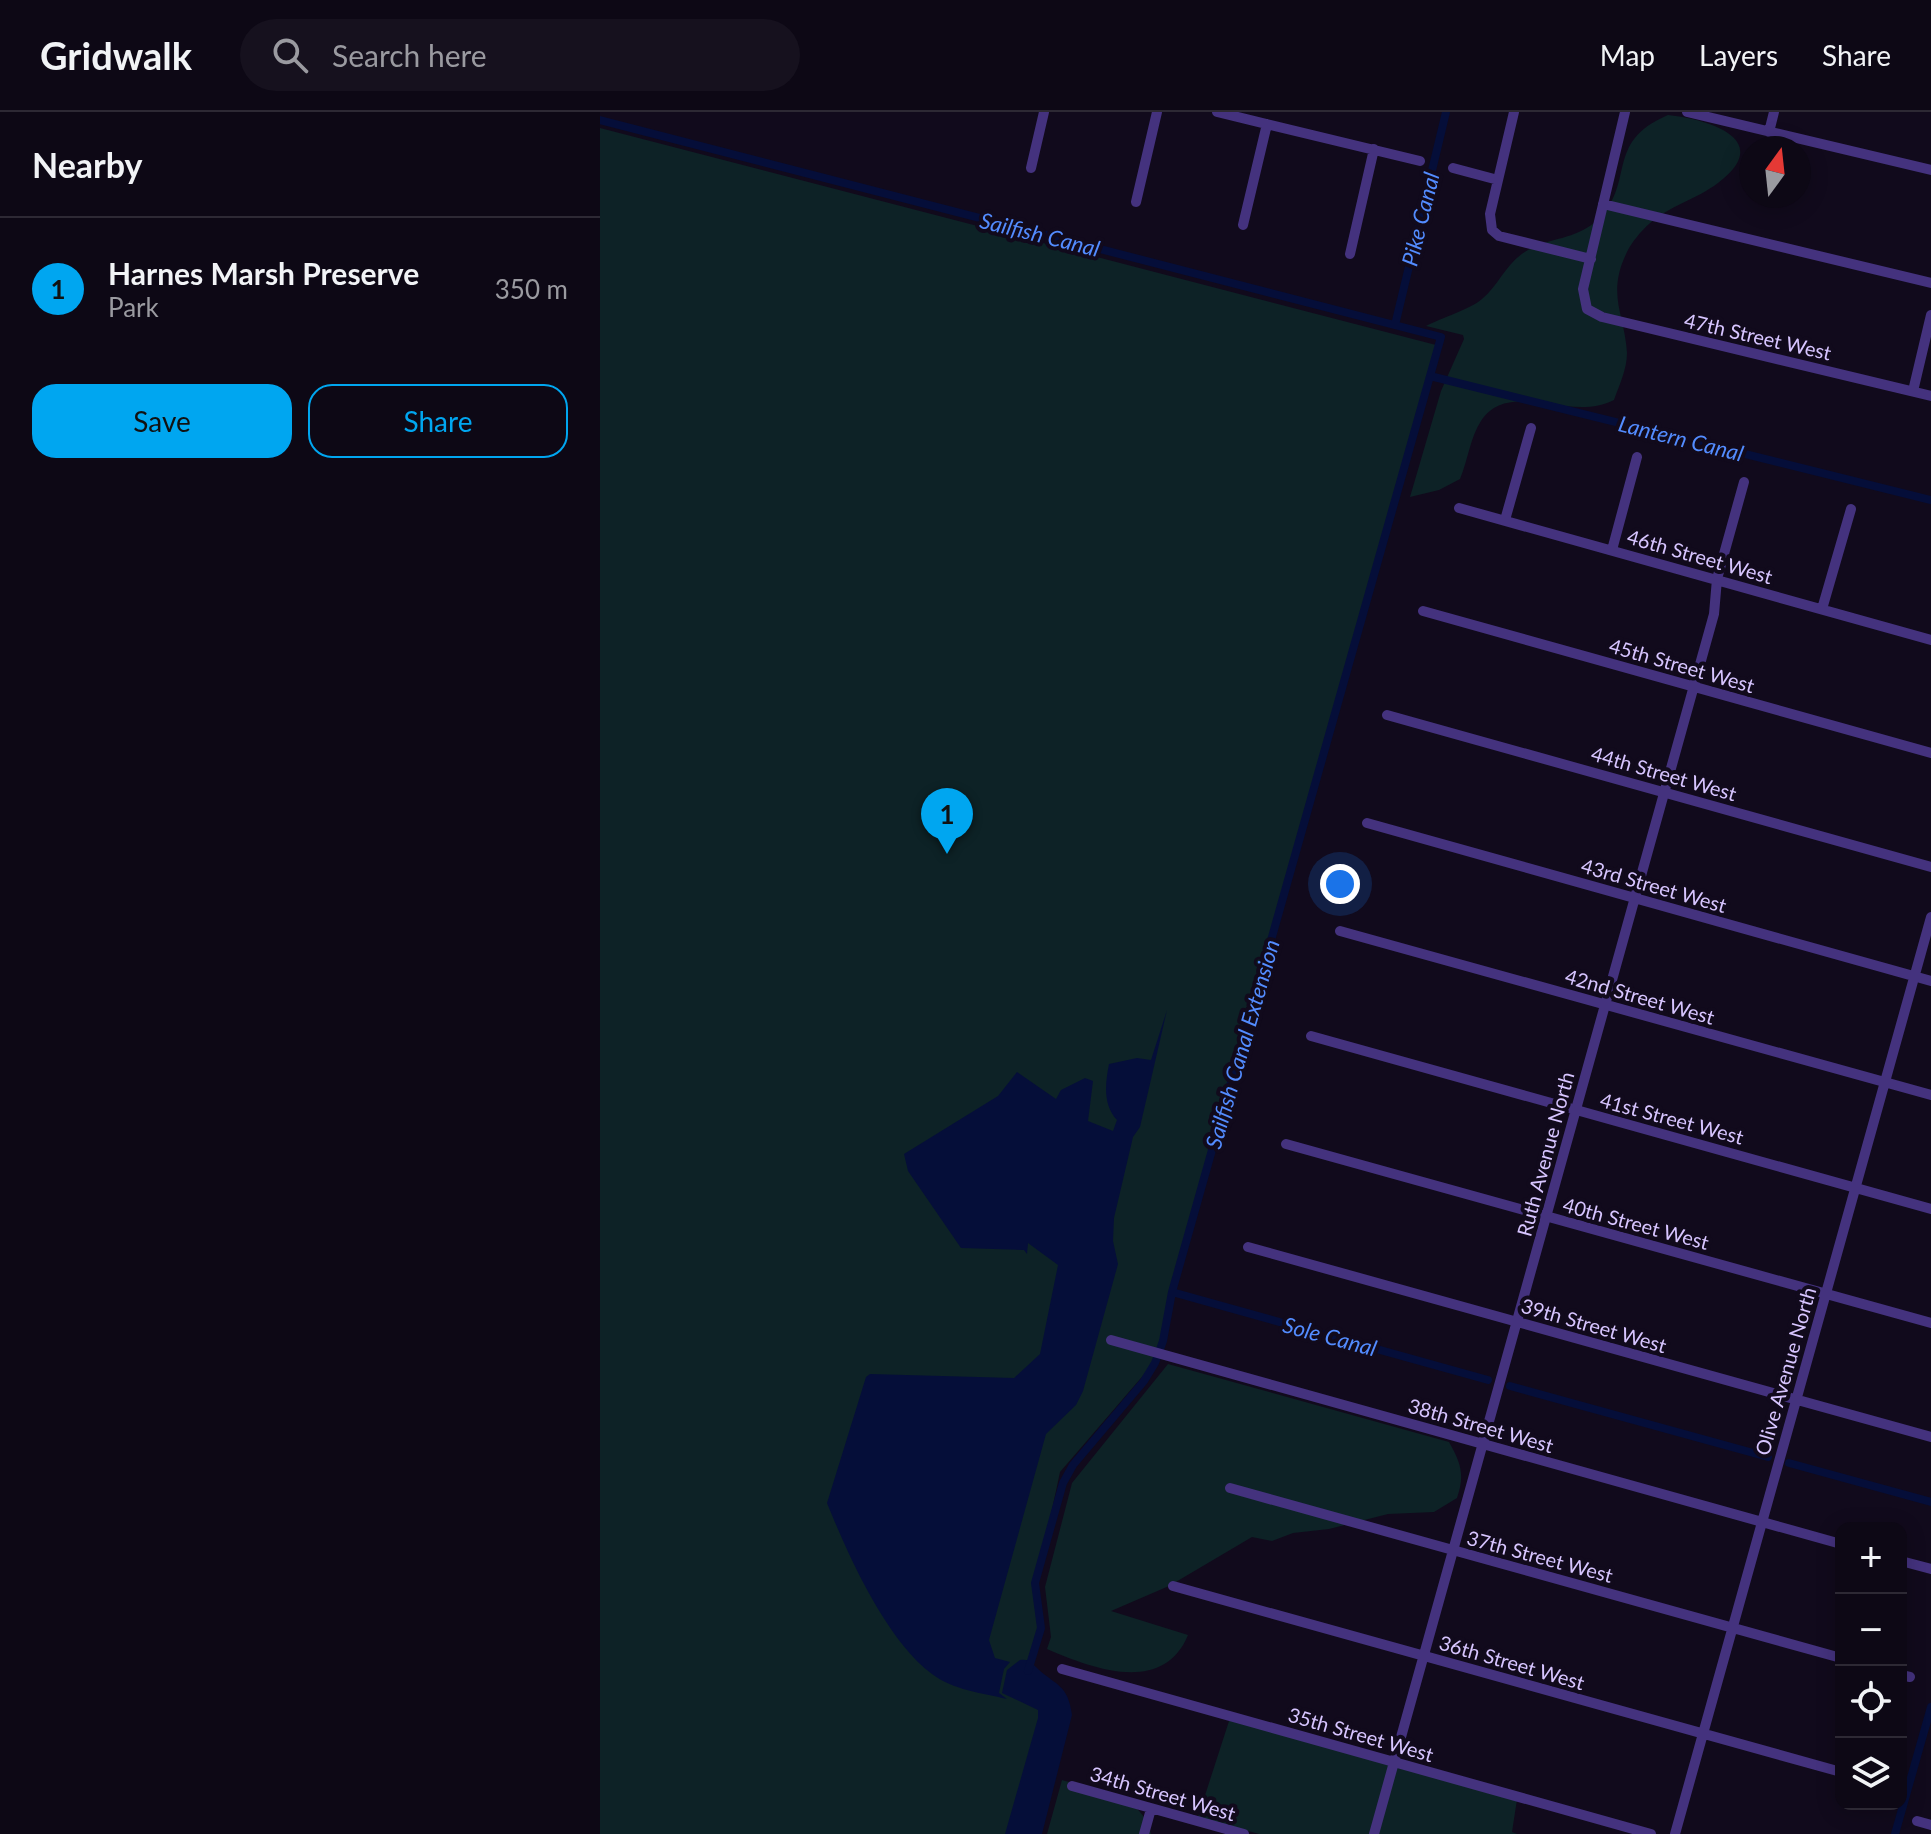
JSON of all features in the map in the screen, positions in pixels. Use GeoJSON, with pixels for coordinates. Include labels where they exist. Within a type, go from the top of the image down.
{"type":"FeatureCollection","features":[{"type":"Feature","properties":{"kind":"street"},"geometry":{"type":"LineString","coordinates":[[1031,168],[1044,112]]}},
{"type":"Feature","properties":{"kind":"street"},"geometry":{"type":"LineString","coordinates":[[1136,202],[1157,112]]}},
{"type":"Feature","properties":{"kind":"street"},"geometry":{"type":"LineString","coordinates":[[1217,112],[1420,161]]}},
{"type":"Feature","properties":{"kind":"street"},"geometry":{"type":"LineString","coordinates":[[1514,112],[1489,222],[1499,236],[1591,259],[1625,112]]}},
{"type":"Feature","properties":{"kind":"street"},"geometry":{"type":"LineString","coordinates":[[1687,112],[1931,170]]}},
{"type":"Feature","properties":{"kind":"street"},"geometry":{"type":"LineString","coordinates":[[1769,132],[1774,112]]}},
{"type":"Feature","properties":{"kind":"street"},"geometry":{"type":"LineString","coordinates":[[1243,225],[1267,124]]}},
{"type":"Feature","properties":{"kind":"street"},"geometry":{"type":"LineString","coordinates":[[1350,254],[1374,149]]}},
{"type":"Feature","properties":{"kind":"street"},"geometry":{"type":"LineString","coordinates":[[1453,168],[1498,180]]}},
{"type":"Feature","properties":{"kind":"street"},"geometry":{"type":"LineString","coordinates":[[1603,204],[1931,283]]}},
{"type":"Feature","properties":{"kind":"street","name":"47th Street West"},"geometry":{"type":"LineString","coordinates":[[1591,259],[1583,302],[1587,309],[1602,317],[1931,396]]}},
{"type":"Feature","properties":{"kind":"street"},"geometry":{"type":"LineString","coordinates":[[1913,391],[1931,315]]}},
{"type":"Feature","properties":{"kind":"street"},"geometry":{"type":"LineString","coordinates":[[1505,520],[1531,428]]}},
{"type":"Feature","properties":{"kind":"street"},"geometry":{"type":"LineString","coordinates":[[1612,550],[1637,457]]}},
{"type":"Feature","properties":{"kind":"street","name":"Ruth Avenue North"},"geometry":{"type":"LineString","coordinates":[[1374,1834],[1714,614],[1717,579],[1744,482]]}},
{"type":"Feature","properties":{"kind":"street","name":"46th Street West"},"geometry":{"type":"LineString","coordinates":[[1459,508],[1930,636]]}},
{"type":"Feature","properties":{"kind":"street"},"geometry":{"type":"LineString","coordinates":[[1822,609],[1851,509]]}},
{"type":"Feature","properties":{"kind":"street","name":"45th Street West"},"geometry":{"type":"LineString","coordinates":[[1423,611],[1931,753]]}},
{"type":"Feature","properties":{"kind":"street","name":"44th Street West"},"geometry":{"type":"LineString","coordinates":[[1387,715],[1931,867]]}},
{"type":"Feature","properties":{"kind":"street","name":"43rd Street West"},"geometry":{"type":"LineString","coordinates":[[1367,823],[1931,981]]}},
{"type":"Feature","properties":{"kind":"street","name":"Olive Avenue North"},"geometry":{"type":"LineString","coordinates":[[1675,1834],[1931,917]]}},
{"type":"Feature","properties":{"kind":"street","name":"42nd Street West"},"geometry":{"type":"LineString","coordinates":[[1340,931],[1931,1095]]}},
{"type":"Feature","properties":{"kind":"street","name":"41st Street West"},"geometry":{"type":"LineString","coordinates":[[1311,1036],[1931,1209]]}},
{"type":"Feature","properties":{"kind":"street","name":"40th Street West"},"geometry":{"type":"LineString","coordinates":[[1286,1144],[1931,1323]]}},
{"type":"Feature","properties":{"kind":"street","name":"39th Street West"},"geometry":{"type":"LineString","coordinates":[[1248,1247],[1931,1437]]}},
{"type":"Feature","properties":{"kind":"street","name":"38th Street West"},"geometry":{"type":"LineString","coordinates":[[1111,1340],[1835,1542]]}},
{"type":"Feature","properties":{"kind":"street","name":"37th Street West"},"geometry":{"type":"LineString","coordinates":[[1230,1488],[1835,1656]]}},
{"type":"Feature","properties":{"kind":"street"},"geometry":{"type":"LineString","coordinates":[[1907,1563],[1931,1569]]}},
{"type":"Feature","properties":{"kind":"street","name":"36th Street West"},"geometry":{"type":"LineString","coordinates":[[1173,1586],[1835,1770]]}},
{"type":"Feature","properties":{"kind":"street","name":"35th Street West"},"geometry":{"type":"LineString","coordinates":[[1062,1669],[1651,1834]]}},
{"type":"Feature","properties":{"kind":"street","name":"34th Street West"},"geometry":{"type":"LineString","coordinates":[[1072,1786],[1244,1834]]}},
{"type":"Feature","properties":{"kind":"street"},"geometry":{"type":"LineString","coordinates":[[1144,1834],[1151,1809]]}},
{"type":"Feature","properties":{"kind":"street"},"geometry":{"type":"LineString","coordinates":[[1917,1821],[1931,1825]]}},
{"type":"Feature","properties":{"kind":"green space"},"geometry":{"type":"Polygon","coordinates":[[[1668,115],[1700,121],[1729,134],[1738,143],[1739,156],[1734,168],[1718,183],[1657,218],[1629,248],[1621,267],[1617,293],[1627,359],[1614,400],[1597,406],[1579,407],[1507,403],[1493,409],[1477,428],[1460,479],[1439,490],[1410,497],[1441,391],[1464,339],[1463,335],[1426,326],[1477,303],[1514,261],[1528,250],[1579,232],[1595,222],[1608,208],[1615,193],[1627,151],[1648,126],[1668,115]]]}},
{"type":"Feature","properties":{"kind":"green space"},"geometry":{"type":"Polygon","coordinates":[[[600,128],[1436,345],[1153,1364],[1060,1472],[1036,1585],[1038,1635],[1023,1691],[1049,1714],[1017,1834],[600,1834],[600,128]]]}},
{"type":"Feature","properties":{"kind":"green space"},"geometry":{"type":"Polygon","coordinates":[[[1168,1364],[1449,1442],[1460,1469],[1457,1498],[1434,1512],[1388,1514],[1329,1529],[1293,1533],[1272,1541],[1252,1537],[1169,1586],[1111,1611],[1188,1635],[1177,1654],[1162,1666],[1125,1672],[1104,1669],[1047,1649],[1051,1637],[1045,1587],[1072,1483],[1168,1364]]]}},
{"type":"Feature","properties":{"kind":"green space"},"geometry":{"type":"Polygon","coordinates":[[[1230,1718],[1518,1793],[1512,1832],[1517,1834],[1259,1834],[1198,1817],[1230,1718]]]}},
{"type":"Feature","properties":{"kind":"green space"},"geometry":{"type":"Polygon","coordinates":[[[1062,1780],[1103,1791],[1128,1802],[1146,1821],[1151,1834],[1047,1834],[1062,1780]]]}},
{"type":"Feature","properties":{"kind":"shaded area"},"geometry":{"type":"Polygon","coordinates":[[[1167,1010],[1140,1127],[1133,1137],[1114,1218],[1113,1241],[1118,1264],[1083,1391],[1076,1405],[1046,1434],[989,1640],[995,1658],[1010,1662],[1004,1669],[999,1693],[1007,1699],[978,1693],[932,1674],[899,1640],[857,1571],[827,1503],[866,1377],[870,1374],[1014,1378],[1040,1354],[1058,1265],[1028,1243],[1027,1254],[1024,1250],[961,1248],[908,1171],[904,1154],[998,1096],[1017,1072],[1056,1099],[1061,1090],[1085,1078],[1093,1081],[1088,1121],[1113,1131],[1117,1120],[1107,1101],[1109,1064],[1137,1058],[1151,1060],[1167,1010]]]}},
{"type":"Feature","properties":{"kind":"shaded area"},"geometry":{"type":"Polygon","coordinates":[[[1020,1660],[1030,1661],[1064,1691],[1072,1715],[1042,1834],[1005,1834],[1038,1718],[1038,1710],[1002,1693],[1007,1670],[1020,1660]]]}},
{"type":"Feature","properties":{"kind":"waterway","name":"Pike Canal"},"geometry":{"type":"LineString","coordinates":[[1395,325],[1446,112]]}},
{"type":"Feature","properties":{"kind":"waterway","name":"Sailfish Canal Extension"},"geometry":{"type":"LineString","coordinates":[[600,120],[1441,337],[1172,1292],[1163,1341],[1144,1381],[1073,1465],[1063,1483],[1035,1583],[1041,1628],[1028,1671]]}},
{"type":"Feature","properties":{"kind":"waterway","name":"Lantern Canal"},"geometry":{"type":"LineString","coordinates":[[1430,376],[1931,500]]}},
{"type":"Feature","properties":{"kind":"waterway","name":"Sole Canal"},"geometry":{"type":"LineString","coordinates":[[1172,1292],[1488,1380]]}},
{"type":"Feature","properties":{"kind":"waterway","name":"Sole Canal"},"geometry":{"type":"LineString","coordinates":[[1510,1386],[1768,1457]]}},
{"type":"Feature","properties":{"kind":"waterway","name":"Sole Canal"},"geometry":{"type":"LineString","coordinates":[[1789,1463],[1931,1502]]}},
{"type":"Feature","properties":{"kind":"waterway"},"geometry":{"type":"LineString","coordinates":[[1895,1834],[1931,1707]]}},
{"type":"Feature","properties":{"kind":"place","name":"Harnes Marsh Preserve"},"geometry":{"type":"Point","coordinates":[947,854]}},
{"type":"Feature","properties":{"kind":"water label","name":"Sailfish Canal"},"geometry":{"type":"Point","coordinates":[1040,234]}}]}
